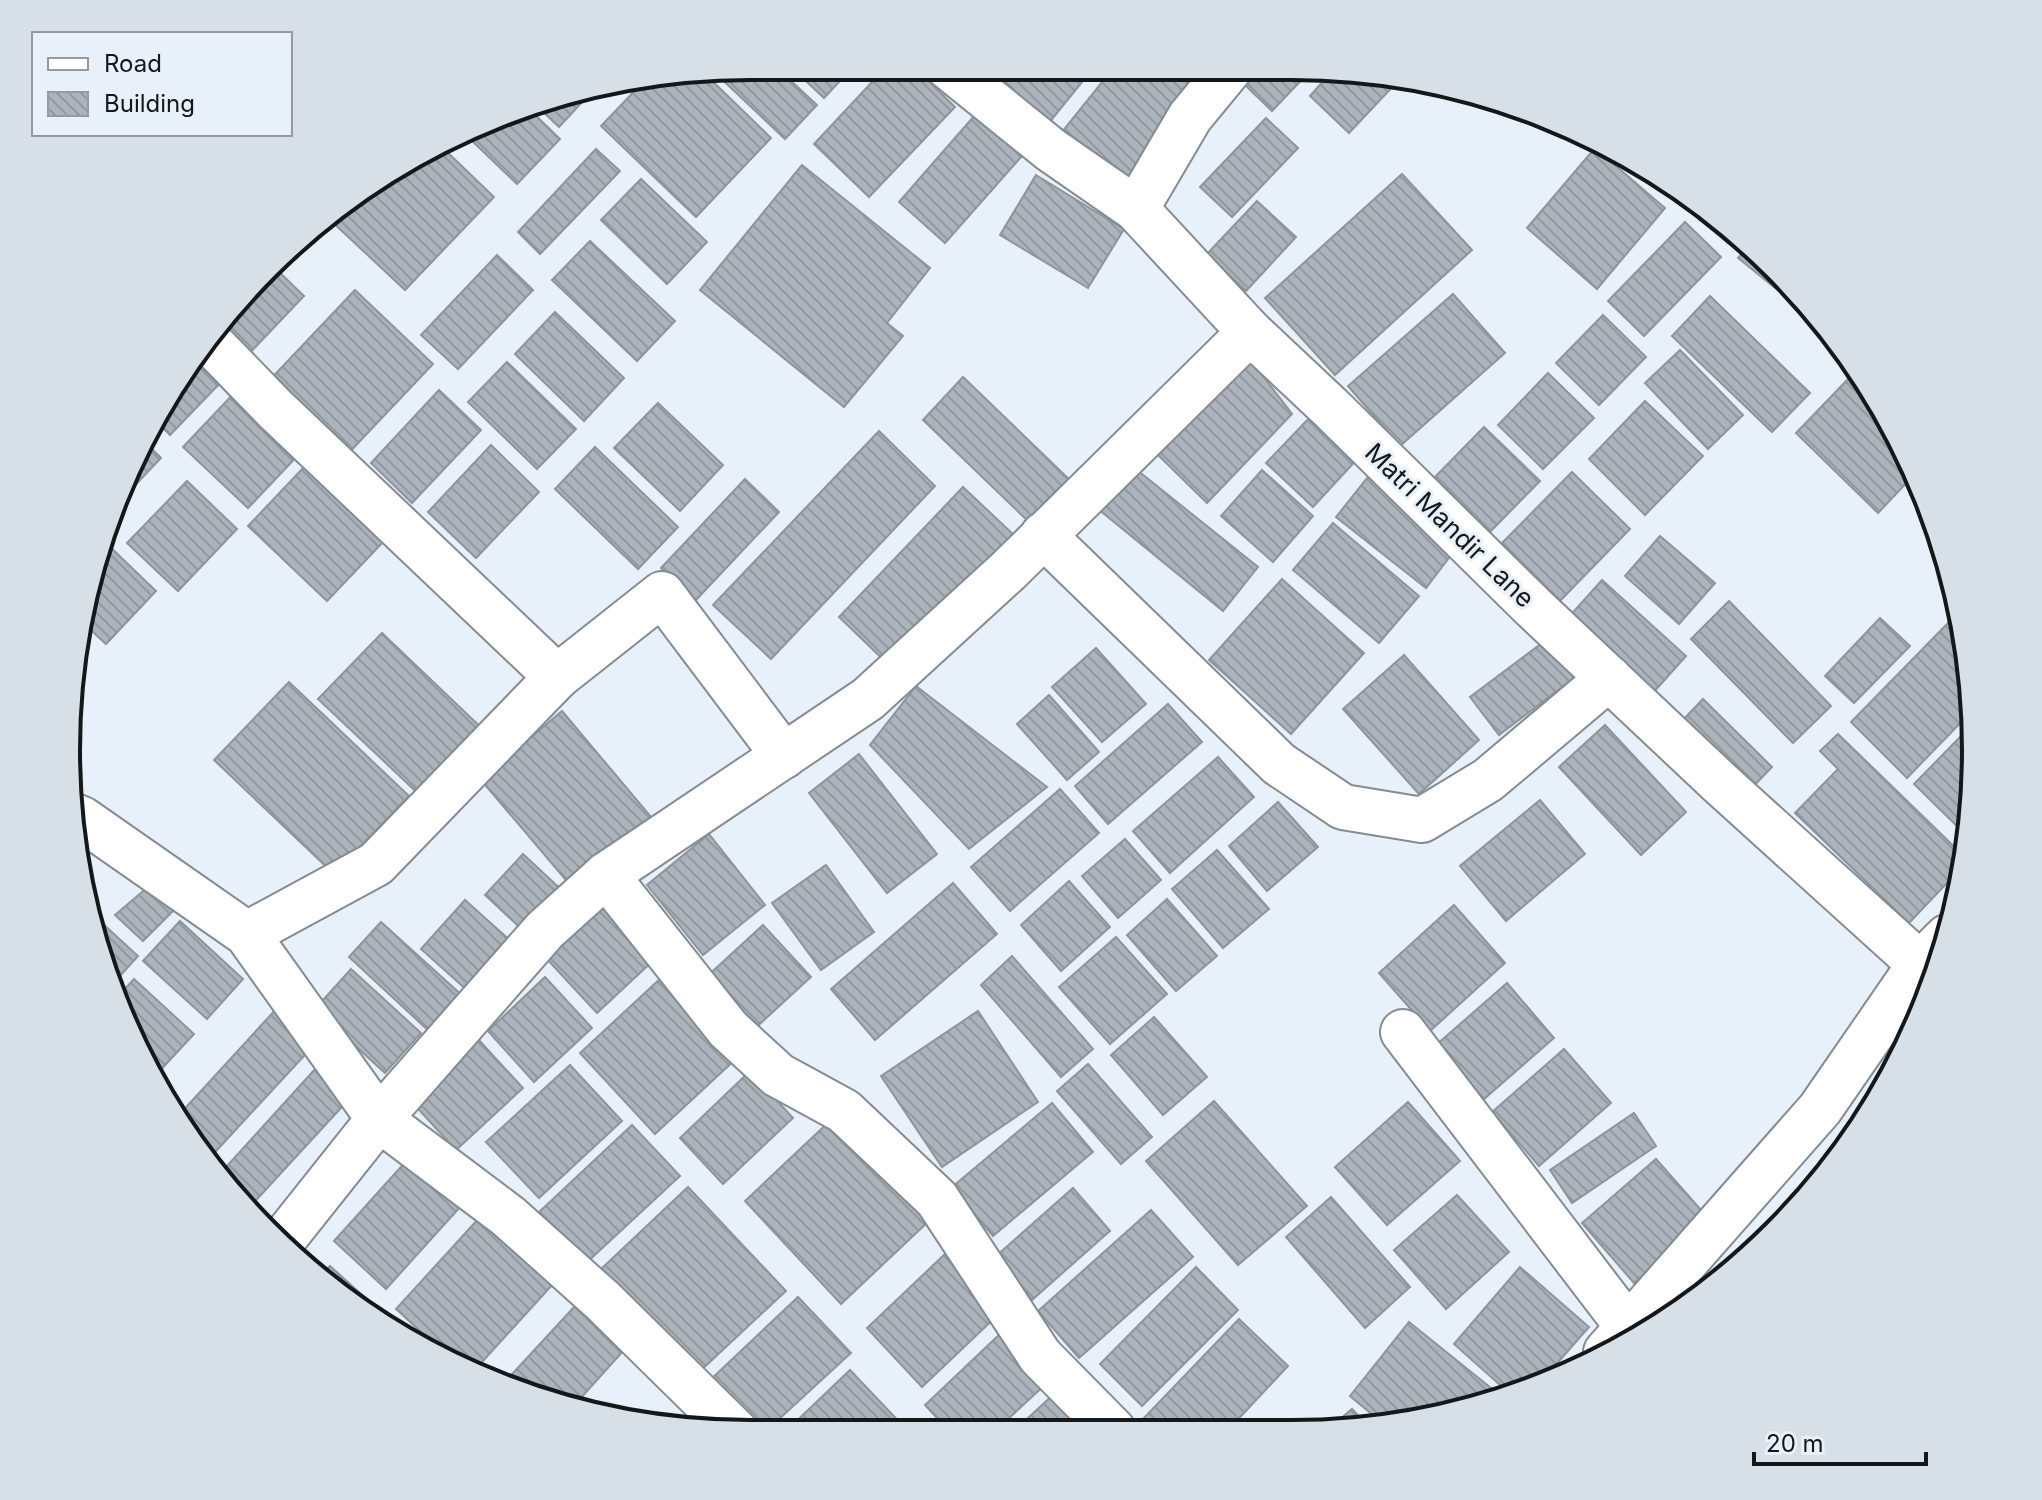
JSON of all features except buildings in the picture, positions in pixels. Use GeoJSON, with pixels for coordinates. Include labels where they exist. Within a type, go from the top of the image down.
{"type":"FeatureCollection","features":[{"type":"Feature","properties":{"kind":"street","name":"Matri Mandir Lane"},"geometry":{"type":"LineString","coordinates":[[964,80],[1051,150],[1136,209],[1250,332],[1533,607],[1720,783],[1931,949]]}},
{"type":"Feature","properties":{"kind":"street"},"geometry":{"type":"LineString","coordinates":[[1136,209],[1190,117],[1220,80]]}},
{"type":"Feature","properties":{"kind":"street"},"geometry":{"type":"LineString","coordinates":[[287,1234],[379,1119],[545,930],[606,875],[868,699],[1009,570],[1250,332]]}},
{"type":"Feature","properties":{"kind":"street"},"geometry":{"type":"LineString","coordinates":[[215,347],[275,409],[557,677]]}},
{"type":"Feature","properties":{"kind":"street"},"geometry":{"type":"LineString","coordinates":[[1043,535],[1279,764],[1343,807],[1422,820],[1488,780],[1609,678]]}},
{"type":"Feature","properties":{"kind":"street"},"geometry":{"type":"LineString","coordinates":[[247,934],[376,864],[557,677],[662,594],[784,756]]}},
{"type":"Feature","properties":{"kind":"street"},"geometry":{"type":"LineString","coordinates":[[84,820],[247,934],[379,1119],[508,1216],[602,1300],[723,1419]]}},
{"type":"Feature","properties":{"kind":"street"},"geometry":{"type":"LineString","coordinates":[[606,875],[728,1029],[778,1075],[844,1111],[937,1199],[1040,1356],[1103,1420]]}},
{"type":"Feature","properties":{"kind":"street"},"geometry":{"type":"LineString","coordinates":[[1623,1332],[1820,1109],[1928,960]]}},
{"type":"Feature","properties":{"kind":"street"},"geometry":{"type":"LineString","coordinates":[[1403,1032],[1615,1336]]}}]}
